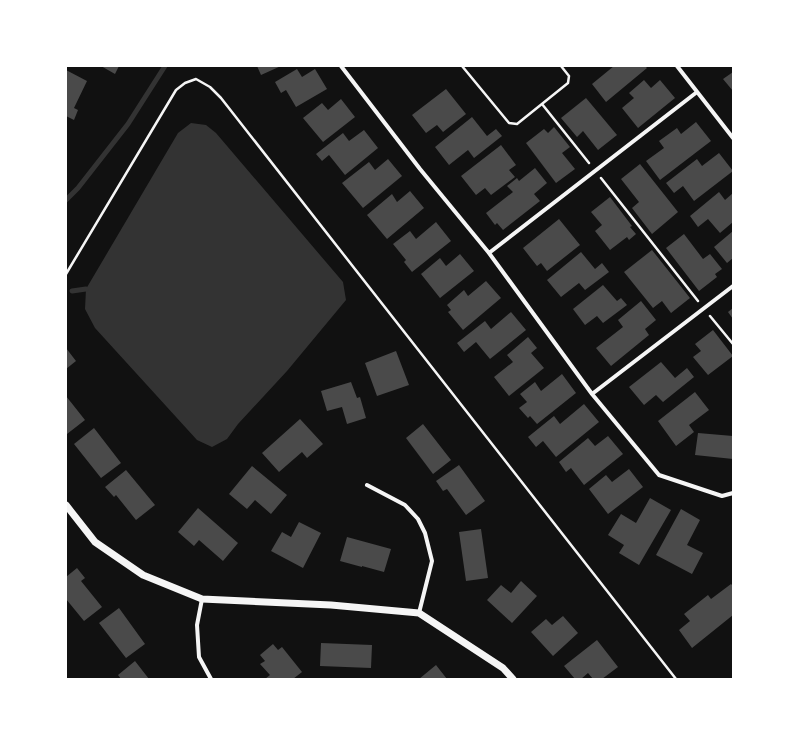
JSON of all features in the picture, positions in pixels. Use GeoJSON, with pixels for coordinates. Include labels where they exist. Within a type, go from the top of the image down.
{"type":"FeatureCollection","features":[{"type":"Feature","properties":{"kind":"street"},"geometry":{"type":"LineString","coordinates":[[341,66],[420,168],[489,253],[592,394],[659,474],[722,496],[733,493]]}},
{"type":"Feature","properties":{"kind":"street"},"geometry":{"type":"LineString","coordinates":[[677,66],[733,138]]}},
{"type":"Feature","properties":{"kind":"street"},"geometry":{"type":"LineString","coordinates":[[489,253],[697,92]]}},
{"type":"Feature","properties":{"kind":"street"},"geometry":{"type":"LineString","coordinates":[[592,394],[733,286]]}},
{"type":"Feature","properties":{"kind":"street"},"geometry":{"type":"LineString","coordinates":[[367,485],[404,505],[418,519],[425,533],[432,561],[419,613]]}},
{"type":"Feature","properties":{"kind":"street"},"geometry":{"type":"LineString","coordinates":[[66,505],[96,542],[143,575],[202,599],[331,605],[419,613],[503,668],[513,679]]}},
{"type":"Feature","properties":{"kind":"street"},"geometry":{"type":"LineString","coordinates":[[202,599],[197,625],[199,657],[211,679]]}},
{"type":"Feature","properties":{"kind":"path"},"geometry":{"type":"LineString","coordinates":[[462,66],[509,123],[517,124],[568,83],[569,76],[561,66]]}},
{"type":"Feature","properties":{"kind":"path"},"geometry":{"type":"LineString","coordinates":[[66,274],[176,90],[185,83],[196,79],[210,87],[226,104],[676,679]]}},
{"type":"Feature","properties":{"kind":"path"},"geometry":{"type":"LineString","coordinates":[[542,104],[733,344]]}},
{"type":"Feature","properties":{"kind":"shaded area"},"geometry":{"type":"Polygon","coordinates":[[[191,123],[206,125],[216,133],[343,282],[346,300],[287,371],[238,424],[227,439],[212,447],[197,440],[95,328],[85,309],[86,289],[178,133],[191,123]]]}},
{"type":"Feature","properties":{"kind":"building"},"geometry":{"type":"Polygon","coordinates":[[[101,66],[119,66],[115,74],[101,66]]]}},
{"type":"Feature","properties":{"kind":"building"},"geometry":{"type":"Polygon","coordinates":[[[257,66],[281,66],[261,75],[257,66]]]}},
{"type":"Feature","properties":{"kind":"building"},"geometry":{"type":"Polygon","coordinates":[[[614,66],[645,66],[647,68],[606,102],[592,84],[614,66]]]}},
{"type":"Feature","properties":{"kind":"building"},"geometry":{"type":"Polygon","coordinates":[[[297,69],[302,77],[315,69],[327,89],[296,107],[286,90],[281,93],[275,82],[297,69]]]}},
{"type":"Feature","properties":{"kind":"building"},"geometry":{"type":"Polygon","coordinates":[[[66,70],[87,81],[74,108],[78,110],[74,120],[66,116],[66,70]]]}},
{"type":"Feature","properties":{"kind":"building"},"geometry":{"type":"Polygon","coordinates":[[[733,72],[733,91],[723,79],[733,72]]]}},
{"type":"Feature","properties":{"kind":"building"},"geometry":{"type":"Polygon","coordinates":[[[644,80],[651,88],[660,80],[675,98],[638,128],[622,108],[634,98],[629,93],[644,80]]]}},
{"type":"Feature","properties":{"kind":"building"},"geometry":{"type":"Polygon","coordinates":[[[446,89],[466,114],[443,132],[437,125],[426,133],[412,115],[446,89]]]}},
{"type":"Feature","properties":{"kind":"building"},"geometry":{"type":"Polygon","coordinates":[[[586,98],[617,135],[598,150],[583,131],[577,137],[561,118],[586,98]]]}},
{"type":"Feature","properties":{"kind":"building"},"geometry":{"type":"Polygon","coordinates":[[[341,99],[355,117],[323,142],[303,118],[322,103],[328,110],[341,99]]]}},
{"type":"Feature","properties":{"kind":"building"},"geometry":{"type":"Polygon","coordinates":[[[472,117],[487,136],[496,129],[502,136],[474,158],[468,150],[449,165],[435,147],[472,117]]]}},
{"type":"Feature","properties":{"kind":"building"},"geometry":{"type":"Polygon","coordinates":[[[696,122],[711,141],[660,180],[646,161],[664,148],[659,141],[677,128],[681,134],[696,122]]]}},
{"type":"Feature","properties":{"kind":"building"},"geometry":{"type":"Polygon","coordinates":[[[554,127],[570,147],[562,153],[575,169],[556,183],[526,143],[544,129],[548,133],[554,127]]]}},
{"type":"Feature","properties":{"kind":"building"},"geometry":{"type":"Polygon","coordinates":[[[364,130],[378,148],[345,175],[329,155],[322,161],[316,154],[343,133],[349,141],[364,130]]]}},
{"type":"Feature","properties":{"kind":"building"},"geometry":{"type":"Polygon","coordinates":[[[501,145],[516,165],[509,170],[515,177],[491,195],[485,188],[476,195],[461,176],[501,145]]]}},
{"type":"Feature","properties":{"kind":"building"},"geometry":{"type":"Polygon","coordinates":[[[719,153],[733,171],[694,201],[683,186],[674,193],[666,183],[697,159],[702,166],[719,153]]]}},
{"type":"Feature","properties":{"kind":"building"},"geometry":{"type":"Polygon","coordinates":[[[388,159],[402,176],[363,208],[342,183],[369,162],[375,170],[388,159]]]}},
{"type":"Feature","properties":{"kind":"building"},"geometry":{"type":"Polygon","coordinates":[[[640,164],[678,212],[652,234],[632,208],[639,202],[621,179],[640,164]]]}},
{"type":"Feature","properties":{"kind":"building"},"geometry":{"type":"Polygon","coordinates":[[[535,168],[547,183],[534,194],[540,201],[503,230],[497,223],[495,225],[486,213],[513,192],[507,186],[517,178],[519,181],[535,168]]]}},
{"type":"Feature","properties":{"kind":"building"},"geometry":{"type":"Polygon","coordinates":[[[410,191],[424,208],[387,239],[367,215],[392,194],[397,202],[410,191]]]}},
{"type":"Feature","properties":{"kind":"building"},"geometry":{"type":"Polygon","coordinates":[[[719,192],[725,200],[733,193],[733,222],[720,233],[708,219],[698,227],[690,216],[719,192]]]}},
{"type":"Feature","properties":{"kind":"building"},"geometry":{"type":"Polygon","coordinates":[[[610,197],[632,226],[630,227],[636,234],[629,240],[627,237],[610,250],[595,231],[602,225],[591,212],[610,197]]]}},
{"type":"Feature","properties":{"kind":"building"},"geometry":{"type":"Polygon","coordinates":[[[559,219],[580,245],[547,271],[541,263],[537,266],[523,248],[559,219]]]}},
{"type":"Feature","properties":{"kind":"building"},"geometry":{"type":"Polygon","coordinates":[[[436,222],[451,241],[412,272],[404,262],[406,260],[393,244],[410,231],[416,239],[436,222]]]}},
{"type":"Feature","properties":{"kind":"building"},"geometry":{"type":"Polygon","coordinates":[[[733,231],[733,258],[727,263],[714,247],[733,231]]]}},
{"type":"Feature","properties":{"kind":"building"},"geometry":{"type":"Polygon","coordinates":[[[684,234],[703,259],[710,254],[722,269],[715,274],[717,277],[699,291],[666,248],[684,234]]]}},
{"type":"Feature","properties":{"kind":"building"},"geometry":{"type":"Polygon","coordinates":[[[652,250],[690,298],[671,313],[662,301],[653,308],[624,272],[652,250]]]}},
{"type":"Feature","properties":{"kind":"building"},"geometry":{"type":"Polygon","coordinates":[[[581,252],[595,269],[602,263],[609,272],[585,290],[579,283],[561,297],[547,280],[581,252]]]}},
{"type":"Feature","properties":{"kind":"building"},"geometry":{"type":"Polygon","coordinates":[[[460,254],[474,271],[440,298],[421,274],[440,258],[446,266],[460,254]]]}},
{"type":"Feature","properties":{"kind":"building"},"geometry":{"type":"Polygon","coordinates":[[[486,281],[501,298],[463,330],[448,312],[451,310],[447,305],[464,290],[468,296],[486,281]]]}},
{"type":"Feature","properties":{"kind":"building"},"geometry":{"type":"Polygon","coordinates":[[[603,285],[617,301],[621,298],[627,305],[603,323],[597,316],[585,325],[573,309],[603,285]]]}},
{"type":"Feature","properties":{"kind":"building"},"geometry":{"type":"Polygon","coordinates":[[[641,301],[656,320],[645,329],[649,335],[611,366],[596,348],[623,327],[618,320],[641,301]]]}},
{"type":"Feature","properties":{"kind":"building"},"geometry":{"type":"Polygon","coordinates":[[[733,308],[733,319],[728,312],[733,308]]]}},
{"type":"Feature","properties":{"kind":"building"},"geometry":{"type":"Polygon","coordinates":[[[511,312],[526,330],[490,359],[476,342],[464,352],[457,343],[485,321],[491,329],[511,312]]]}},
{"type":"Feature","properties":{"kind":"building"},"geometry":{"type":"Polygon","coordinates":[[[713,330],[733,356],[708,375],[693,357],[701,351],[695,344],[713,330]]]}},
{"type":"Feature","properties":{"kind":"building"},"geometry":{"type":"Polygon","coordinates":[[[528,337],[537,348],[531,353],[544,368],[509,396],[494,377],[513,362],[507,355],[528,337]]]}},
{"type":"Feature","properties":{"kind":"building"},"geometry":{"type":"Polygon","coordinates":[[[66,348],[76,361],[66,369],[66,348]]]}},
{"type":"Feature","properties":{"kind":"building"},"geometry":{"type":"Polygon","coordinates":[[[396,351],[409,385],[377,396],[365,363],[396,351]]]}},
{"type":"Feature","properties":{"kind":"building"},"geometry":{"type":"Polygon","coordinates":[[[661,362],[675,378],[687,368],[694,377],[663,402],[656,395],[644,405],[629,387],[661,362]]]}},
{"type":"Feature","properties":{"kind":"building"},"geometry":{"type":"Polygon","coordinates":[[[562,374],[576,393],[537,424],[530,416],[528,418],[519,408],[527,402],[520,394],[535,382],[541,391],[562,374]]]}},
{"type":"Feature","properties":{"kind":"building"},"geometry":{"type":"Polygon","coordinates":[[[351,382],[357,398],[360,397],[366,418],[347,424],[342,407],[327,411],[321,391],[351,382]]]}},
{"type":"Feature","properties":{"kind":"building"},"geometry":{"type":"Polygon","coordinates":[[[695,392],[709,410],[689,425],[694,432],[676,446],[658,421],[695,392]]]}},
{"type":"Feature","properties":{"kind":"building"},"geometry":{"type":"Polygon","coordinates":[[[66,396],[85,420],[67,434],[66,432],[66,396]]]}},
{"type":"Feature","properties":{"kind":"building"},"geometry":{"type":"Polygon","coordinates":[[[584,404],[599,422],[556,457],[543,441],[536,447],[528,437],[554,416],[560,424],[584,404]]]}},
{"type":"Feature","properties":{"kind":"building"},"geometry":{"type":"Polygon","coordinates":[[[300,419],[323,444],[307,458],[302,452],[279,472],[262,453],[300,419]]]}},
{"type":"Feature","properties":{"kind":"building"},"geometry":{"type":"Polygon","coordinates":[[[423,424],[451,460],[433,474],[406,438],[423,424]]]}},
{"type":"Feature","properties":{"kind":"building"},"geometry":{"type":"Polygon","coordinates":[[[94,428],[121,463],[101,478],[74,444],[94,428]]]}},
{"type":"Feature","properties":{"kind":"building"},"geometry":{"type":"Polygon","coordinates":[[[698,433],[733,436],[733,459],[695,455],[698,433]]]}},
{"type":"Feature","properties":{"kind":"building"},"geometry":{"type":"Polygon","coordinates":[[[608,436],[623,454],[584,485],[571,468],[566,472],[559,462],[588,438],[595,446],[608,436]]]}},
{"type":"Feature","properties":{"kind":"building"},"geometry":{"type":"Polygon","coordinates":[[[459,465],[485,501],[466,515],[447,489],[443,491],[436,481],[459,465]]]}},
{"type":"Feature","properties":{"kind":"building"},"geometry":{"type":"Polygon","coordinates":[[[252,466],[287,495],[271,514],[255,500],[247,509],[229,494],[252,466]]]}},
{"type":"Feature","properties":{"kind":"building"},"geometry":{"type":"Polygon","coordinates":[[[629,469],[643,487],[608,514],[589,489],[606,475],[612,482],[629,469]]]}},
{"type":"Feature","properties":{"kind":"building"},"geometry":{"type":"Polygon","coordinates":[[[126,470],[155,505],[136,520],[116,495],[114,497],[105,487],[126,470]]]}},
{"type":"Feature","properties":{"kind":"building"},"geometry":{"type":"Polygon","coordinates":[[[650,498],[671,510],[639,565],[619,553],[624,545],[608,535],[621,514],[636,523],[650,498]]]}},
{"type":"Feature","properties":{"kind":"building"},"geometry":{"type":"Polygon","coordinates":[[[198,508],[238,543],[223,561],[199,540],[194,546],[178,532],[198,508]]]}},
{"type":"Feature","properties":{"kind":"building"},"geometry":{"type":"Polygon","coordinates":[[[681,509],[700,520],[687,545],[703,553],[692,574],[656,555],[681,509]]]}},
{"type":"Feature","properties":{"kind":"building"},"geometry":{"type":"Polygon","coordinates":[[[299,522],[321,533],[303,568],[271,551],[282,532],[291,537],[299,522]]]}},
{"type":"Feature","properties":{"kind":"building"},"geometry":{"type":"Polygon","coordinates":[[[481,529],[488,578],[466,581],[459,532],[481,529]]]}},
{"type":"Feature","properties":{"kind":"building"},"geometry":{"type":"Polygon","coordinates":[[[347,537],[391,549],[384,572],[340,561],[347,537]]]}},
{"type":"Feature","properties":{"kind":"building"},"geometry":{"type":"Polygon","coordinates":[[[77,568],[85,578],[81,581],[102,607],[84,621],[66,599],[66,577],[77,568]]]}},
{"type":"Feature","properties":{"kind":"building"},"geometry":{"type":"Polygon","coordinates":[[[521,581],[537,596],[512,623],[487,600],[501,585],[511,593],[521,581]]]}},
{"type":"Feature","properties":{"kind":"building"},"geometry":{"type":"Polygon","coordinates":[[[731,584],[733,586],[733,615],[692,648],[679,630],[690,621],[684,614],[708,595],[711,599],[731,584]]]}},
{"type":"Feature","properties":{"kind":"building"},"geometry":{"type":"Polygon","coordinates":[[[119,608],[145,644],[126,658],[99,623],[119,608]]]}},
{"type":"Feature","properties":{"kind":"building"},"geometry":{"type":"Polygon","coordinates":[[[563,616],[578,633],[553,656],[531,632],[546,619],[552,625],[563,616]]]}},
{"type":"Feature","properties":{"kind":"building"},"geometry":{"type":"Polygon","coordinates":[[[597,640],[618,667],[602,679],[593,679],[588,673],[581,679],[575,679],[564,666],[597,640]]]}},
{"type":"Feature","properties":{"kind":"building"},"geometry":{"type":"Polygon","coordinates":[[[321,643],[372,645],[371,668],[320,666],[321,643]]]}},
{"type":"Feature","properties":{"kind":"building"},"geometry":{"type":"Polygon","coordinates":[[[273,644],[278,650],[282,647],[302,672],[293,679],[265,679],[270,675],[260,664],[265,661],[260,655],[273,644]]]}},
{"type":"Feature","properties":{"kind":"building"},"geometry":{"type":"Polygon","coordinates":[[[135,661],[149,679],[121,679],[118,675],[135,661]]]}},
{"type":"Feature","properties":{"kind":"building"},"geometry":{"type":"Polygon","coordinates":[[[436,665],[447,679],[419,679],[436,665]]]}},
{"type":"Feature","properties":{"kind":"waterway"},"geometry":{"type":"LineString","coordinates":[[66,200],[78,188],[128,124],[165,66]]}},
{"type":"Feature","properties":{"kind":"waterway"},"geometry":{"type":"LineString","coordinates":[[72,291],[86,289]]}}]}
